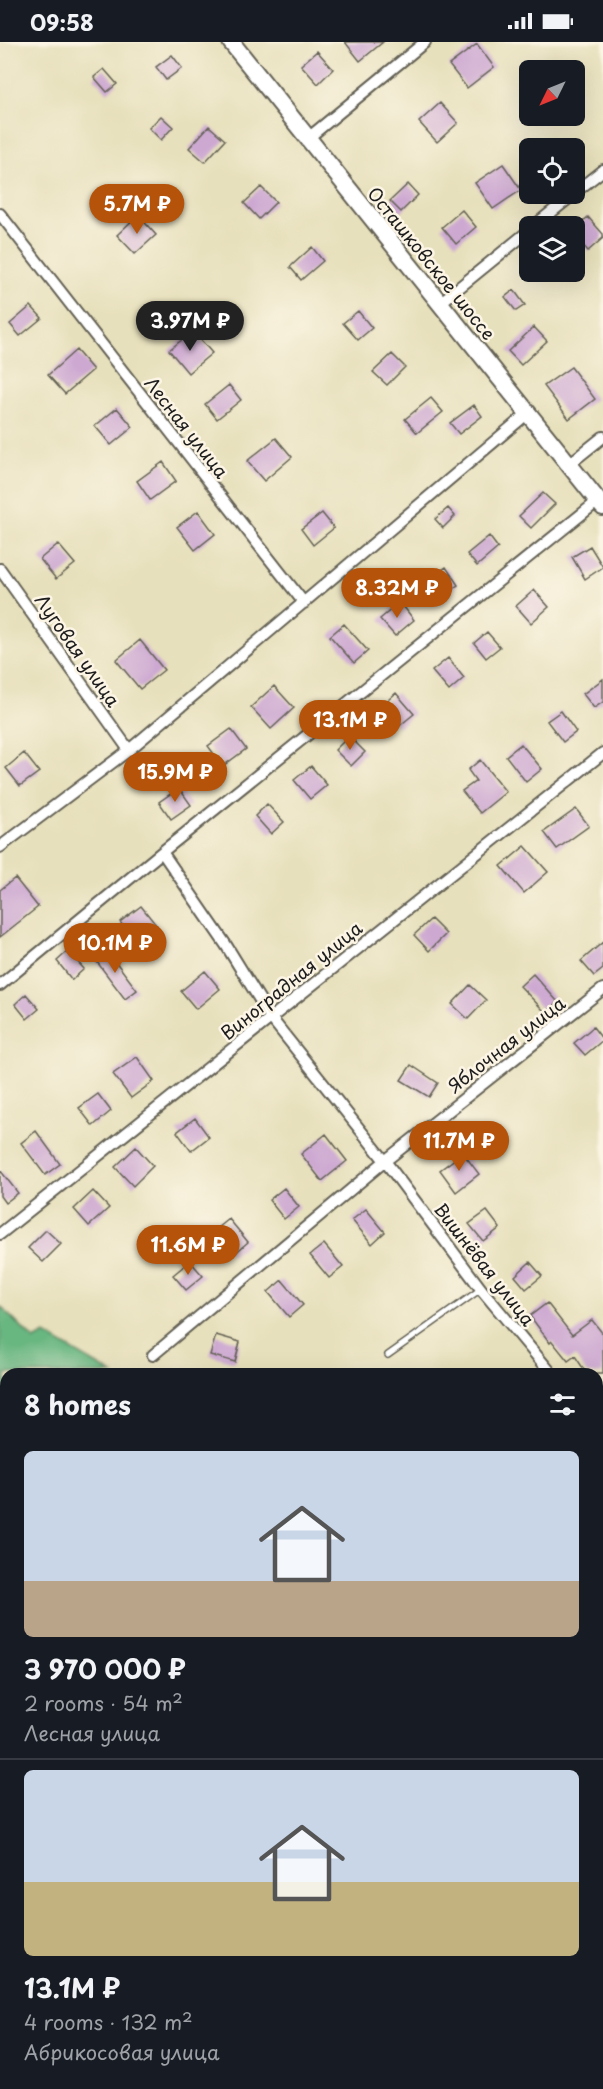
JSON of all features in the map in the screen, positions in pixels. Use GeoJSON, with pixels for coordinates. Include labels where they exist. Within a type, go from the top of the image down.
{"type":"FeatureCollection","features":[{"type":"Feature","properties":{"kind":"street","name":"Осташковское шоссе"},"geometry":{"type":"LineString","coordinates":[[233,42],[307,138],[601,504]]}},
{"type":"Feature","properties":{"kind":"street"},"geometry":{"type":"LineString","coordinates":[[307,138],[425,42]]}},
{"type":"Feature","properties":{"kind":"street"},"geometry":{"type":"LineString","coordinates":[[585,184],[603,170]]}},
{"type":"Feature","properties":{"kind":"street"},"geometry":{"type":"LineString","coordinates":[[546,216],[561,204]]}},
{"type":"Feature","properties":{"kind":"street","name":"Лесная улица"},"geometry":{"type":"LineString","coordinates":[[0,214],[304,603]]}},
{"type":"Feature","properties":{"kind":"street"},"geometry":{"type":"LineString","coordinates":[[440,303],[519,239]]}},
{"type":"Feature","properties":{"kind":"street"},"geometry":{"type":"LineString","coordinates":[[0,847],[129,750],[528,413]]}},
{"type":"Feature","properties":{"kind":"street"},"geometry":{"type":"LineString","coordinates":[[568,465],[603,437]]}},
{"type":"Feature","properties":{"kind":"street"},"geometry":{"type":"LineString","coordinates":[[0,985],[162,852],[601,504]]}},
{"type":"Feature","properties":{"kind":"street","name":"Луговая улица"},"geometry":{"type":"LineString","coordinates":[[0,569],[129,750]]}},
{"type":"Feature","properties":{"kind":"street","name":"Виноградная улица"},"geometry":{"type":"LineString","coordinates":[[0,1234],[603,753]]}},
{"type":"Feature","properties":{"kind":"street","name":"Вишнёвая улица"},"geometry":{"type":"LineString","coordinates":[[162,852],[226,945],[271,1018],[385,1161],[481,1289],[547,1368]]}},
{"type":"Feature","properties":{"kind":"street","name":"Яблочная улица"},"geometry":{"type":"LineString","coordinates":[[153,1355],[385,1161],[603,989]]}},
{"type":"Feature","properties":{"kind":"lane"},"geometry":{"type":"LineString","coordinates":[[388,1355],[481,1289]]}},
{"type":"Feature","properties":{"kind":"green space"},"geometry":{"type":"Polygon","coordinates":[[[0,1306],[34,1340],[45,1334],[103,1368],[0,1368],[0,1306]]]}},
{"type":"Feature","properties":{"kind":"building"},"geometry":{"type":"Polygon","coordinates":[[[345,42],[383,42],[360,61],[345,42]]]}},
{"type":"Feature","properties":{"kind":"building"},"geometry":{"type":"Polygon","coordinates":[[[477,44],[494,67],[467,88],[449,65],[477,44]]]}},
{"type":"Feature","properties":{"kind":"building"},"geometry":{"type":"Polygon","coordinates":[[[317,51],[333,69],[318,84],[301,65],[317,51]]]}},
{"type":"Feature","properties":{"kind":"building"},"geometry":{"type":"Polygon","coordinates":[[[172,55],[182,68],[166,80],[156,67],[172,55]]]}},
{"type":"Feature","properties":{"kind":"building"},"geometry":{"type":"Polygon","coordinates":[[[104,69],[117,84],[107,92],[94,77],[104,69]]]}},
{"type":"Feature","properties":{"kind":"building"},"geometry":{"type":"Polygon","coordinates":[[[440,103],[458,123],[437,142],[419,122],[440,103]]]}},
{"type":"Feature","properties":{"kind":"building"},"geometry":{"type":"Polygon","coordinates":[[[161,116],[173,127],[161,140],[149,128],[161,116]]]}},
{"type":"Feature","properties":{"kind":"building"},"geometry":{"type":"Polygon","coordinates":[[[209,126],[225,140],[205,162],[189,148],[209,126]]]}},
{"type":"Feature","properties":{"kind":"building"},"geometry":{"type":"Polygon","coordinates":[[[503,164],[519,187],[519,191],[493,209],[475,183],[503,164]]]}},
{"type":"Feature","properties":{"kind":"building"},"geometry":{"type":"Polygon","coordinates":[[[408,184],[418,195],[401,212],[390,201],[408,184]]]}},
{"type":"Feature","properties":{"kind":"building"},"geometry":{"type":"Polygon","coordinates":[[[261,187],[276,202],[259,219],[244,203],[261,187]]]}},
{"type":"Feature","properties":{"kind":"building"},"geometry":{"type":"Polygon","coordinates":[[[462,210],[476,227],[456,244],[442,227],[462,210]]]}},
{"type":"Feature","properties":{"kind":"building"},"geometry":{"type":"Polygon","coordinates":[[[138,215],[156,235],[135,254],[117,235],[138,215]]]}},
{"type":"Feature","properties":{"kind":"building"},"geometry":{"type":"Polygon","coordinates":[[[588,217],[603,234],[603,238],[588,251],[585,248],[585,220],[588,217]]]}},
{"type":"Feature","properties":{"kind":"building"},"geometry":{"type":"Polygon","coordinates":[[[312,247],[323,261],[301,280],[290,267],[312,247]]]}},
{"type":"Feature","properties":{"kind":"building"},"geometry":{"type":"Polygon","coordinates":[[[514,290],[525,305],[516,311],[505,297],[514,290]]]}},
{"type":"Feature","properties":{"kind":"building"},"geometry":{"type":"Polygon","coordinates":[[[31,306],[42,318],[20,336],[10,324],[31,306]]]}},
{"type":"Feature","properties":{"kind":"building"},"geometry":{"type":"Polygon","coordinates":[[[358,311],[372,328],[358,340],[343,323],[358,311]]]}},
{"type":"Feature","properties":{"kind":"building"},"geometry":{"type":"Polygon","coordinates":[[[534,327],[547,341],[521,365],[508,351],[534,327]]]}},
{"type":"Feature","properties":{"kind":"building"},"geometry":{"type":"Polygon","coordinates":[[[193,331],[212,353],[188,373],[169,350],[193,331]]]}},
{"type":"Feature","properties":{"kind":"building"},"geometry":{"type":"Polygon","coordinates":[[[76,350],[93,370],[65,394],[48,375],[76,350]]]}},
{"type":"Feature","properties":{"kind":"building"},"geometry":{"type":"Polygon","coordinates":[[[392,354],[405,367],[387,385],[373,372],[392,354]]]}},
{"type":"Feature","properties":{"kind":"building"},"geometry":{"type":"Polygon","coordinates":[[[571,367],[595,399],[569,419],[544,386],[571,367]]]}},
{"type":"Feature","properties":{"kind":"building"},"geometry":{"type":"Polygon","coordinates":[[[229,385],[241,400],[217,419],[205,404],[229,385]]]}},
{"type":"Feature","properties":{"kind":"building"},"geometry":{"type":"Polygon","coordinates":[[[431,398],[443,412],[417,433],[405,419],[431,398]]]}},
{"type":"Feature","properties":{"kind":"building"},"geometry":{"type":"Polygon","coordinates":[[[474,405],[482,416],[459,434],[450,423],[474,405]]]}},
{"type":"Feature","properties":{"kind":"building"},"geometry":{"type":"Polygon","coordinates":[[[117,408],[133,427],[111,445],[95,426],[117,408]]]}},
{"type":"Feature","properties":{"kind":"building"},"geometry":{"type":"Polygon","coordinates":[[[276,438],[292,457],[264,481],[247,461],[276,438]]]}},
{"type":"Feature","properties":{"kind":"building"},"geometry":{"type":"Polygon","coordinates":[[[163,462],[176,481],[150,500],[137,481],[163,462]]]}},
{"type":"Feature","properties":{"kind":"building"},"geometry":{"type":"Polygon","coordinates":[[[543,493],[555,504],[531,528],[519,516],[543,493]]]}},
{"type":"Feature","properties":{"kind":"building"},"geometry":{"type":"Polygon","coordinates":[[[448,508],[455,516],[443,528],[435,519],[448,508]]]}},
{"type":"Feature","properties":{"kind":"building"},"geometry":{"type":"Polygon","coordinates":[[[198,511],[215,534],[195,550],[177,527],[198,511]]]}},
{"type":"Feature","properties":{"kind":"building"},"geometry":{"type":"Polygon","coordinates":[[[322,513],[334,528],[313,545],[301,529],[322,513]]]}},
{"type":"Feature","properties":{"kind":"building"},"geometry":{"type":"Polygon","coordinates":[[[489,536],[498,548],[477,566],[467,554],[489,536]]]}},
{"type":"Feature","properties":{"kind":"building"},"geometry":{"type":"Polygon","coordinates":[[[58,544],[75,564],[56,579],[40,559],[58,544]]]}},
{"type":"Feature","properties":{"kind":"building"},"geometry":{"type":"Polygon","coordinates":[[[590,546],[603,567],[585,579],[572,557],[590,546]]]}},
{"type":"Feature","properties":{"kind":"building"},"geometry":{"type":"Polygon","coordinates":[[[446,567],[458,585],[440,597],[428,580],[446,567]]]}},
{"type":"Feature","properties":{"kind":"building"},"geometry":{"type":"Polygon","coordinates":[[[534,590],[549,607],[531,623],[516,606],[534,590]]]}},
{"type":"Feature","properties":{"kind":"building"},"geometry":{"type":"Polygon","coordinates":[[[400,602],[414,620],[395,636],[380,619],[400,602]]]}},
{"type":"Feature","properties":{"kind":"building"},"geometry":{"type":"Polygon","coordinates":[[[344,624],[368,651],[354,663],[330,636],[344,624]]]}},
{"type":"Feature","properties":{"kind":"building"},"geometry":{"type":"Polygon","coordinates":[[[487,632],[500,647],[486,658],[474,643],[487,632]]]}},
{"type":"Feature","properties":{"kind":"building"},"geometry":{"type":"Polygon","coordinates":[[[140,640],[164,670],[140,689],[116,660],[140,640]]]}},
{"type":"Feature","properties":{"kind":"building"},"geometry":{"type":"Polygon","coordinates":[[[448,658],[464,678],[449,691],[432,671],[448,658]]]}},
{"type":"Feature","properties":{"kind":"building"},"geometry":{"type":"Polygon","coordinates":[[[603,679],[603,702],[594,708],[583,694],[603,679]]]}},
{"type":"Feature","properties":{"kind":"building"},"geometry":{"type":"Polygon","coordinates":[[[274,686],[294,708],[271,729],[251,707],[274,686]]]}},
{"type":"Feature","properties":{"kind":"building"},"geometry":{"type":"Polygon","coordinates":[[[396,693],[414,714],[398,727],[381,706],[396,693]]]}},
{"type":"Feature","properties":{"kind":"building"},"geometry":{"type":"Polygon","coordinates":[[[561,711],[576,732],[563,742],[547,721],[561,711]]]}},
{"type":"Feature","properties":{"kind":"building"},"geometry":{"type":"Polygon","coordinates":[[[231,729],[246,749],[223,766],[208,746],[231,729]]]}},
{"type":"Feature","properties":{"kind":"building"},"geometry":{"type":"Polygon","coordinates":[[[349,736],[365,752],[351,766],[335,750],[349,736]]]}},
{"type":"Feature","properties":{"kind":"building"},"geometry":{"type":"Polygon","coordinates":[[[521,744],[542,769],[526,782],[506,756],[521,744]]]}},
{"type":"Feature","properties":{"kind":"building"},"geometry":{"type":"Polygon","coordinates":[[[24,753],[39,772],[20,786],[6,768],[24,753]]]}},
{"type":"Feature","properties":{"kind":"building"},"geometry":{"type":"Polygon","coordinates":[[[480,760],[506,792],[480,813],[462,791],[476,781],[468,770],[480,760]]]}},
{"type":"Feature","properties":{"kind":"building"},"geometry":{"type":"Polygon","coordinates":[[[311,766],[327,785],[310,799],[294,780],[311,766]]]}},
{"type":"Feature","properties":{"kind":"building"},"geometry":{"type":"Polygon","coordinates":[[[179,788],[191,805],[171,819],[159,802],[179,788]]]}},
{"type":"Feature","properties":{"kind":"building"},"geometry":{"type":"Polygon","coordinates":[[[267,804],[284,822],[271,834],[255,816],[267,804]]]}},
{"type":"Feature","properties":{"kind":"building"},"geometry":{"type":"Polygon","coordinates":[[[576,809],[589,826],[557,849],[544,832],[576,809]]]}},
{"type":"Feature","properties":{"kind":"building"},"geometry":{"type":"Polygon","coordinates":[[[525,846],[548,872],[524,893],[501,866],[525,846]]]}},
{"type":"Feature","properties":{"kind":"building"},"geometry":{"type":"Polygon","coordinates":[[[15,878],[38,907],[0,937],[0,890],[15,878]]]}},
{"type":"Feature","properties":{"kind":"building"},"geometry":{"type":"Polygon","coordinates":[[[141,906],[157,926],[136,942],[120,922],[141,906]]]}},
{"type":"Feature","properties":{"kind":"building"},"geometry":{"type":"Polygon","coordinates":[[[431,919],[446,934],[429,951],[414,935],[431,919]]]}},
{"type":"Feature","properties":{"kind":"building"},"geometry":{"type":"Polygon","coordinates":[[[603,942],[603,969],[594,976],[581,961],[603,942]]]}},
{"type":"Feature","properties":{"kind":"building"},"geometry":{"type":"Polygon","coordinates":[[[106,949],[137,990],[125,999],[94,958],[106,949]]]}},
{"type":"Feature","properties":{"kind":"building"},"geometry":{"type":"Polygon","coordinates":[[[68,951],[84,969],[72,980],[57,961],[68,951]]]}},
{"type":"Feature","properties":{"kind":"building"},"geometry":{"type":"Polygon","coordinates":[[[205,971],[220,989],[196,1009],[181,991],[205,971]]]}},
{"type":"Feature","properties":{"kind":"building"},"geometry":{"type":"Polygon","coordinates":[[[533,974],[558,1002],[546,1013],[520,986],[533,974]]]}},
{"type":"Feature","properties":{"kind":"building"},"geometry":{"type":"Polygon","coordinates":[[[470,985],[486,1000],[468,1019],[452,1004],[470,985]]]}},
{"type":"Feature","properties":{"kind":"building"},"geometry":{"type":"Polygon","coordinates":[[[26,994],[39,1009],[27,1019],[15,1004],[26,994]]]}},
{"type":"Feature","properties":{"kind":"building"},"geometry":{"type":"Polygon","coordinates":[[[593,1027],[603,1040],[585,1055],[574,1043],[593,1027]]]}},
{"type":"Feature","properties":{"kind":"building"},"geometry":{"type":"Polygon","coordinates":[[[137,1057],[154,1081],[131,1098],[113,1074],[137,1057]]]}},
{"type":"Feature","properties":{"kind":"building"},"geometry":{"type":"Polygon","coordinates":[[[411,1065],[438,1083],[429,1097],[401,1080],[411,1065]]]}},
{"type":"Feature","properties":{"kind":"building"},"geometry":{"type":"Polygon","coordinates":[[[98,1094],[111,1111],[93,1126],[79,1108],[98,1094]]]}},
{"type":"Feature","properties":{"kind":"building"},"geometry":{"type":"Polygon","coordinates":[[[195,1118],[209,1137],[191,1151],[177,1132],[195,1118]]]}},
{"type":"Feature","properties":{"kind":"building"},"geometry":{"type":"Polygon","coordinates":[[[36,1131],[60,1164],[45,1175],[21,1143],[36,1131]]]}},
{"type":"Feature","properties":{"kind":"building"},"geometry":{"type":"Polygon","coordinates":[[[326,1134],[347,1161],[322,1181],[301,1154],[326,1134]]]}},
{"type":"Feature","properties":{"kind":"building"},"geometry":{"type":"Polygon","coordinates":[[[136,1147],[153,1166],[133,1186],[115,1167],[136,1147]]]}},
{"type":"Feature","properties":{"kind":"building"},"geometry":{"type":"Polygon","coordinates":[[[463,1153],[479,1174],[456,1192],[440,1170],[463,1153]]]}},
{"type":"Feature","properties":{"kind":"building"},"geometry":{"type":"Polygon","coordinates":[[[0,1170],[18,1193],[5,1203],[0,1196],[0,1170]]]}},
{"type":"Feature","properties":{"kind":"building"},"geometry":{"type":"Polygon","coordinates":[[[284,1188],[299,1207],[284,1219],[269,1200],[284,1188]]]}},
{"type":"Feature","properties":{"kind":"building"},"geometry":{"type":"Polygon","coordinates":[[[93,1191],[109,1208],[89,1226],[74,1209],[93,1191]]]}},
{"type":"Feature","properties":{"kind":"building"},"geometry":{"type":"Polygon","coordinates":[[[366,1209],[385,1232],[372,1244],[352,1220],[366,1209]]]}},
{"type":"Feature","properties":{"kind":"building"},"geometry":{"type":"Polygon","coordinates":[[[487,1211],[500,1228],[483,1241],[469,1224],[487,1211]]]}},
{"type":"Feature","properties":{"kind":"building"},"geometry":{"type":"Polygon","coordinates":[[[229,1219],[248,1242],[232,1256],[213,1232],[229,1219]]]}},
{"type":"Feature","properties":{"kind":"building"},"geometry":{"type":"Polygon","coordinates":[[[46,1230],[61,1244],[43,1262],[28,1248],[46,1230]]]}},
{"type":"Feature","properties":{"kind":"building"},"geometry":{"type":"Polygon","coordinates":[[[324,1244],[343,1267],[329,1278],[310,1255],[324,1244]]]}},
{"type":"Feature","properties":{"kind":"building"},"geometry":{"type":"Polygon","coordinates":[[[190,1261],[203,1276],[186,1290],[173,1275],[190,1261]]]}},
{"type":"Feature","properties":{"kind":"building"},"geometry":{"type":"Polygon","coordinates":[[[530,1262],[542,1276],[526,1289],[515,1276],[530,1262]]]}},
{"type":"Feature","properties":{"kind":"building"},"geometry":{"type":"Polygon","coordinates":[[[282,1280],[303,1305],[289,1317],[268,1292],[282,1280]]]}},
{"type":"Feature","properties":{"kind":"building"},"geometry":{"type":"Polygon","coordinates":[[[547,1303],[572,1335],[592,1320],[603,1334],[603,1368],[583,1368],[575,1356],[568,1361],[552,1341],[550,1343],[530,1316],[547,1303]]]}},
{"type":"Feature","properties":{"kind":"building"},"geometry":{"type":"Polygon","coordinates":[[[216,1335],[240,1342],[235,1362],[210,1355],[216,1335]]]}}]}
